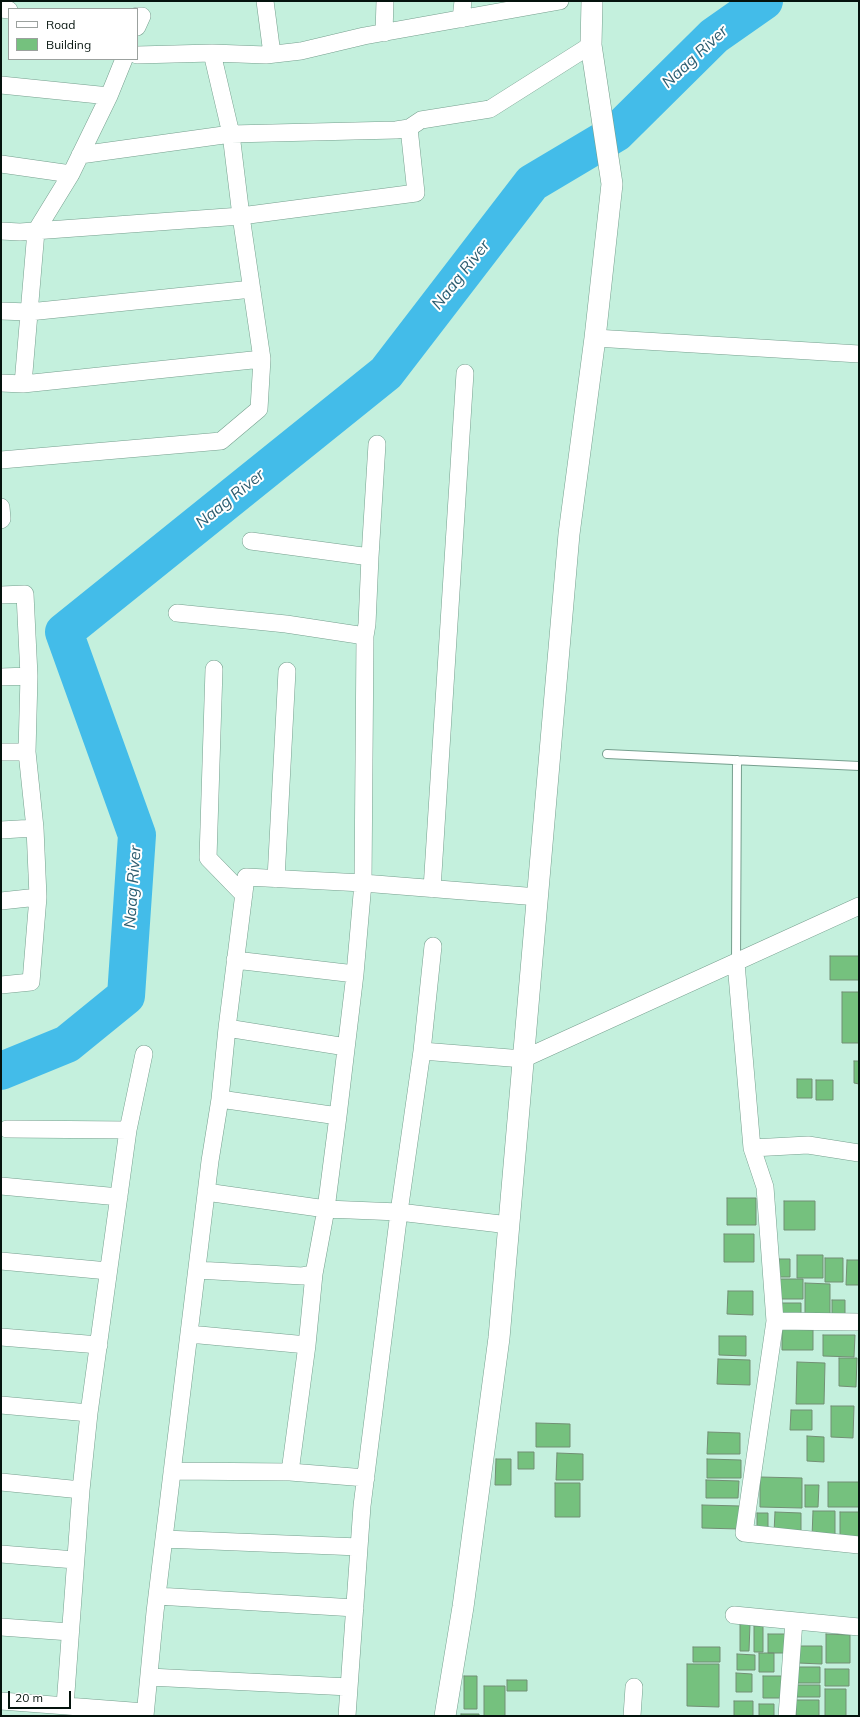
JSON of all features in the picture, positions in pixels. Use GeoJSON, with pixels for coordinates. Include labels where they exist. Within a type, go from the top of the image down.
{"type":"FeatureCollection","features":[{"type":"Feature","properties":{"kind":"street"},"geometry":{"type":"LineString","coordinates":[[265,1],[272,54]]}},
{"type":"Feature","properties":{"kind":"street"},"geometry":{"type":"LineString","coordinates":[[384,33],[385,1]]}},
{"type":"Feature","properties":{"kind":"street"},"geometry":{"type":"LineString","coordinates":[[461,19],[463,1]]}},
{"type":"Feature","properties":{"kind":"street"},"geometry":{"type":"LineString","coordinates":[[138,55],[272,54],[301,51],[324,44],[560,1]]}},
{"type":"Feature","properties":{"kind":"street"},"geometry":{"type":"LineString","coordinates":[[445,1716],[463,1607],[497,1354],[569,534],[595,338],[612,184],[591,45],[592,1]]}},
{"type":"Feature","properties":{"kind":"street"},"geometry":{"type":"LineString","coordinates":[[138,16],[142,16],[138,25]]}},
{"type":"Feature","properties":{"kind":"street"},"geometry":{"type":"LineString","coordinates":[[80,155],[231,134],[409,128],[421,120],[490,109],[591,45]]}},
{"type":"Feature","properties":{"kind":"street"},"geometry":{"type":"LineString","coordinates":[[1,460],[221,441],[259,409],[262,359],[241,216],[231,134],[212,54]]}},
{"type":"Feature","properties":{"kind":"street"},"geometry":{"type":"LineString","coordinates":[[23,384],[36,231],[71,174],[109,96],[124,60]]}},
{"type":"Feature","properties":{"kind":"street"},"geometry":{"type":"LineString","coordinates":[[1,85],[109,96]]}},
{"type":"Feature","properties":{"kind":"street"},"geometry":{"type":"LineString","coordinates":[[1,232],[36,231],[241,216],[416,193],[409,128]]}},
{"type":"Feature","properties":{"kind":"street"},"geometry":{"type":"LineString","coordinates":[[1,164],[71,174]]}},
{"type":"Feature","properties":{"kind":"street"},"geometry":{"type":"LineString","coordinates":[[1,311],[29,312],[252,289]]}},
{"type":"Feature","properties":{"kind":"street"},"geometry":{"type":"LineString","coordinates":[[595,338],[859,354]]}},
{"type":"Feature","properties":{"kind":"street"},"geometry":{"type":"LineString","coordinates":[[1,383],[23,384],[262,359]]}},
{"type":"Feature","properties":{"kind":"street"},"geometry":{"type":"LineString","coordinates":[[432,889],[465,373]]}},
{"type":"Feature","properties":{"kind":"street"},"geometry":{"type":"LineString","coordinates":[[290,1472],[307,1345],[314,1274],[326,1209],[338,1116],[355,974],[363,883],[365,636],[367,624],[377,444]]}},
{"type":"Feature","properties":{"kind":"street"},"geometry":{"type":"LineString","coordinates":[[1,507],[1,520]]}},
{"type":"Feature","properties":{"kind":"street"},"geometry":{"type":"LineString","coordinates":[[251,541],[370,557]]}},
{"type":"Feature","properties":{"kind":"street"},"geometry":{"type":"LineString","coordinates":[[1,595],[25,594],[29,676],[27,752],[35,828],[38,897],[31,982],[1,985]]}},
{"type":"Feature","properties":{"kind":"street"},"geometry":{"type":"LineString","coordinates":[[177,613],[286,624],[365,636]]}},
{"type":"Feature","properties":{"kind":"street"},"geometry":{"type":"LineString","coordinates":[[214,669],[208,858],[244,895]]}},
{"type":"Feature","properties":{"kind":"street"},"geometry":{"type":"LineString","coordinates":[[276,879],[287,671]]}},
{"type":"Feature","properties":{"kind":"street"},"geometry":{"type":"LineString","coordinates":[[1,677],[29,676]]}},
{"type":"Feature","properties":{"kind":"street"},"geometry":{"type":"LineString","coordinates":[[1,752],[27,752]]}},
{"type":"Feature","properties":{"kind":"street"},"geometry":{"type":"LineString","coordinates":[[1,830],[35,828]]}},
{"type":"Feature","properties":{"kind":"street"},"geometry":{"type":"LineString","coordinates":[[1,1701],[145,1714],[172,1471],[206,1192],[220,1100],[227,1028],[246,878],[363,883],[538,897]]}},
{"type":"Feature","properties":{"kind":"street"},"geometry":{"type":"LineString","coordinates":[[1,901],[38,897]]}},
{"type":"Feature","properties":{"kind":"street"},"geometry":{"type":"LineString","coordinates":[[422,1051],[523,1060],[859,906]]}},
{"type":"Feature","properties":{"kind":"street"},"geometry":{"type":"LineString","coordinates":[[347,1716],[359,1547],[366,1478],[399,1212],[422,1051],[433,946]]}},
{"type":"Feature","properties":{"kind":"street"},"geometry":{"type":"LineString","coordinates":[[235,960],[355,974]]}},
{"type":"Feature","properties":{"kind":"street"},"geometry":{"type":"LineString","coordinates":[[736,963],[752,1148],[765,1187],[775,1321],[744,1533],[859,1545]]}},
{"type":"Feature","properties":{"kind":"street"},"geometry":{"type":"LineString","coordinates":[[227,1028],[346,1047]]}},
{"type":"Feature","properties":{"kind":"street"},"geometry":{"type":"LineString","coordinates":[[65,1706],[75,1560],[89,1413],[128,1130],[144,1054]]}},
{"type":"Feature","properties":{"kind":"street"},"geometry":{"type":"LineString","coordinates":[[220,1100],[338,1116]]}},
{"type":"Feature","properties":{"kind":"street"},"geometry":{"type":"LineString","coordinates":[[7,1129],[128,1130]]}},
{"type":"Feature","properties":{"kind":"street"},"geometry":{"type":"LineString","coordinates":[[752,1148],[808,1145],[859,1153]]}},
{"type":"Feature","properties":{"kind":"street"},"geometry":{"type":"LineString","coordinates":[[1,1186],[119,1197]]}},
{"type":"Feature","properties":{"kind":"street"},"geometry":{"type":"LineString","coordinates":[[206,1192],[326,1209],[399,1212],[509,1225]]}},
{"type":"Feature","properties":{"kind":"street"},"geometry":{"type":"LineString","coordinates":[[1,1261],[108,1271]]}},
{"type":"Feature","properties":{"kind":"street"},"geometry":{"type":"LineString","coordinates":[[197,1270],[302,1276],[314,1274]]}},
{"type":"Feature","properties":{"kind":"street"},"geometry":{"type":"LineString","coordinates":[[775,1321],[859,1322]]}},
{"type":"Feature","properties":{"kind":"street"},"geometry":{"type":"LineString","coordinates":[[189,1334],[307,1345]]}},
{"type":"Feature","properties":{"kind":"street"},"geometry":{"type":"LineString","coordinates":[[1,1337],[99,1345]]}},
{"type":"Feature","properties":{"kind":"street"},"geometry":{"type":"LineString","coordinates":[[1,1405],[89,1413]]}},
{"type":"Feature","properties":{"kind":"street"},"geometry":{"type":"LineString","coordinates":[[172,1471],[290,1472],[366,1478]]}},
{"type":"Feature","properties":{"kind":"street"},"geometry":{"type":"LineString","coordinates":[[1,1482],[81,1490]]}},
{"type":"Feature","properties":{"kind":"street"},"geometry":{"type":"LineString","coordinates":[[164,1539],[359,1547]]}},
{"type":"Feature","properties":{"kind":"street"},"geometry":{"type":"LineString","coordinates":[[1,1554],[75,1560]]}},
{"type":"Feature","properties":{"kind":"street"},"geometry":{"type":"LineString","coordinates":[[157,1596],[355,1608]]}},
{"type":"Feature","properties":{"kind":"street"},"geometry":{"type":"LineString","coordinates":[[734,1615],[859,1627]]}},
{"type":"Feature","properties":{"kind":"street"},"geometry":{"type":"LineString","coordinates":[[787,1716],[794,1621]]}},
{"type":"Feature","properties":{"kind":"street"},"geometry":{"type":"LineString","coordinates":[[1,1627],[70,1632]]}},
{"type":"Feature","properties":{"kind":"street"},"geometry":{"type":"LineString","coordinates":[[149,1678],[349,1687]]}},
{"type":"Feature","properties":{"kind":"street"},"geometry":{"type":"LineString","coordinates":[[632,1716],[634,1687]]}},
{"type":"Feature","properties":{"kind":"lane"},"geometry":{"type":"LineString","coordinates":[[607,754],[859,766]]}},
{"type":"Feature","properties":{"kind":"lane"},"geometry":{"type":"LineString","coordinates":[[736,963],[737,760]]}},
{"type":"Feature","properties":{"kind":"building"},"geometry":{"type":"Polygon","coordinates":[[[830,956],[859,956],[859,980],[830,980],[830,956]]]}},
{"type":"Feature","properties":{"kind":"building"},"geometry":{"type":"Polygon","coordinates":[[[842,992],[859,992],[859,1043],[842,1043],[842,992]]]}},
{"type":"Feature","properties":{"kind":"building"},"geometry":{"type":"Polygon","coordinates":[[[854,1061],[859,1061],[859,1084],[854,1083],[854,1061]]]}},
{"type":"Feature","properties":{"kind":"building"},"geometry":{"type":"Polygon","coordinates":[[[797,1079],[812,1079],[812,1098],[797,1098],[797,1079]]]}},
{"type":"Feature","properties":{"kind":"building"},"geometry":{"type":"Polygon","coordinates":[[[816,1080],[833,1080],[833,1100],[816,1100],[816,1080]]]}},
{"type":"Feature","properties":{"kind":"building"},"geometry":{"type":"Polygon","coordinates":[[[727,1198],[756,1198],[756,1225],[727,1225],[727,1198]]]}},
{"type":"Feature","properties":{"kind":"building"},"geometry":{"type":"Polygon","coordinates":[[[784,1201],[815,1201],[815,1230],[784,1230],[784,1201]]]}},
{"type":"Feature","properties":{"kind":"building"},"geometry":{"type":"Polygon","coordinates":[[[724,1234],[754,1234],[754,1262],[724,1262],[724,1234]]]}},
{"type":"Feature","properties":{"kind":"building"},"geometry":{"type":"Polygon","coordinates":[[[797,1255],[823,1255],[823,1278],[797,1278],[797,1255]]]}},
{"type":"Feature","properties":{"kind":"building"},"geometry":{"type":"Polygon","coordinates":[[[825,1258],[843,1258],[843,1282],[825,1282],[825,1258]]]}},
{"type":"Feature","properties":{"kind":"building"},"geometry":{"type":"Polygon","coordinates":[[[779,1259],[790,1259],[790,1277],[779,1277],[779,1259]]]}},
{"type":"Feature","properties":{"kind":"building"},"geometry":{"type":"Polygon","coordinates":[[[847,1260],[859,1260],[859,1285],[846,1285],[847,1260]]]}},
{"type":"Feature","properties":{"kind":"building"},"geometry":{"type":"Polygon","coordinates":[[[780,1279],[803,1279],[803,1299],[780,1299],[780,1279]]]}},
{"type":"Feature","properties":{"kind":"building"},"geometry":{"type":"Polygon","coordinates":[[[805,1283],[830,1284],[830,1319],[805,1318],[805,1283]]]}},
{"type":"Feature","properties":{"kind":"building"},"geometry":{"type":"Polygon","coordinates":[[[728,1291],[753,1291],[753,1315],[727,1314],[728,1291]]]}},
{"type":"Feature","properties":{"kind":"building"},"geometry":{"type":"Polygon","coordinates":[[[832,1300],[845,1300],[845,1319],[832,1319],[832,1300]]]}},
{"type":"Feature","properties":{"kind":"building"},"geometry":{"type":"Polygon","coordinates":[[[779,1303],[801,1303],[801,1317],[779,1317],[779,1303]]]}},
{"type":"Feature","properties":{"kind":"building"},"geometry":{"type":"Polygon","coordinates":[[[782,1329],[813,1330],[813,1350],[782,1350],[782,1329]]]}},
{"type":"Feature","properties":{"kind":"building"},"geometry":{"type":"Polygon","coordinates":[[[823,1335],[855,1335],[854,1357],[823,1356],[823,1335]]]}},
{"type":"Feature","properties":{"kind":"building"},"geometry":{"type":"Polygon","coordinates":[[[719,1336],[746,1336],[746,1356],[719,1355],[719,1336]]]}},
{"type":"Feature","properties":{"kind":"building"},"geometry":{"type":"Polygon","coordinates":[[[839,1358],[857,1358],[856,1387],[839,1386],[839,1358]]]}},
{"type":"Feature","properties":{"kind":"building"},"geometry":{"type":"Polygon","coordinates":[[[718,1359],[750,1360],[750,1385],[717,1384],[718,1359]]]}},
{"type":"Feature","properties":{"kind":"building"},"geometry":{"type":"Polygon","coordinates":[[[797,1362],[825,1363],[824,1404],[796,1404],[797,1362]]]}},
{"type":"Feature","properties":{"kind":"building"},"geometry":{"type":"Polygon","coordinates":[[[831,1406],[854,1406],[853,1438],[831,1437],[831,1406]]]}},
{"type":"Feature","properties":{"kind":"building"},"geometry":{"type":"Polygon","coordinates":[[[791,1410],[812,1410],[812,1430],[790,1430],[791,1410]]]}},
{"type":"Feature","properties":{"kind":"building"},"geometry":{"type":"Polygon","coordinates":[[[536,1423],[570,1424],[570,1447],[536,1447],[536,1423]]]}},
{"type":"Feature","properties":{"kind":"building"},"geometry":{"type":"Polygon","coordinates":[[[708,1432],[740,1433],[740,1454],[707,1454],[708,1432]]]}},
{"type":"Feature","properties":{"kind":"building"},"geometry":{"type":"Polygon","coordinates":[[[807,1436],[824,1437],[824,1462],[807,1461],[807,1436]]]}},
{"type":"Feature","properties":{"kind":"building"},"geometry":{"type":"Polygon","coordinates":[[[518,1452],[534,1452],[534,1469],[518,1469],[518,1452]]]}},
{"type":"Feature","properties":{"kind":"building"},"geometry":{"type":"Polygon","coordinates":[[[557,1453],[583,1454],[583,1480],[556,1480],[557,1453]]]}},
{"type":"Feature","properties":{"kind":"building"},"geometry":{"type":"Polygon","coordinates":[[[496,1459],[511,1459],[511,1485],[495,1485],[496,1459]]]}},
{"type":"Feature","properties":{"kind":"building"},"geometry":{"type":"Polygon","coordinates":[[[707,1459],[741,1460],[741,1478],[707,1478],[707,1459]]]}},
{"type":"Feature","properties":{"kind":"building"},"geometry":{"type":"Polygon","coordinates":[[[760,1477],[802,1478],[802,1508],[760,1507],[760,1477]]]}},
{"type":"Feature","properties":{"kind":"building"},"geometry":{"type":"Polygon","coordinates":[[[706,1480],[739,1481],[738,1498],[706,1498],[706,1480]]]}},
{"type":"Feature","properties":{"kind":"building"},"geometry":{"type":"Polygon","coordinates":[[[828,1482],[859,1482],[859,1507],[828,1507],[828,1482]]]}},
{"type":"Feature","properties":{"kind":"building"},"geometry":{"type":"Polygon","coordinates":[[[555,1483],[580,1483],[580,1517],[555,1517],[555,1483]]]}},
{"type":"Feature","properties":{"kind":"building"},"geometry":{"type":"Polygon","coordinates":[[[805,1485],[819,1485],[818,1507],[805,1507],[805,1485]]]}},
{"type":"Feature","properties":{"kind":"building"},"geometry":{"type":"Polygon","coordinates":[[[702,1505],[740,1506],[739,1529],[702,1528],[702,1505]]]}},
{"type":"Feature","properties":{"kind":"building"},"geometry":{"type":"Polygon","coordinates":[[[813,1511],[835,1511],[835,1538],[812,1537],[813,1511]]]}},
{"type":"Feature","properties":{"kind":"building"},"geometry":{"type":"Polygon","coordinates":[[[775,1512],[801,1513],[801,1532],[774,1532],[775,1512]]]}},
{"type":"Feature","properties":{"kind":"building"},"geometry":{"type":"Polygon","coordinates":[[[840,1512],[859,1512],[859,1539],[840,1539],[840,1512]]]}},
{"type":"Feature","properties":{"kind":"building"},"geometry":{"type":"Polygon","coordinates":[[[757,1513],[768,1513],[768,1530],[757,1529],[757,1513]]]}},
{"type":"Feature","properties":{"kind":"building"},"geometry":{"type":"Polygon","coordinates":[[[740,1624],[750,1624],[749,1651],[740,1651],[740,1624]]]}},
{"type":"Feature","properties":{"kind":"building"},"geometry":{"type":"Polygon","coordinates":[[[754,1626],[763,1626],[763,1652],[754,1652],[754,1626]]]}},
{"type":"Feature","properties":{"kind":"building"},"geometry":{"type":"Polygon","coordinates":[[[768,1634],[785,1634],[785,1653],[768,1653],[768,1634]]]}},
{"type":"Feature","properties":{"kind":"building"},"geometry":{"type":"Polygon","coordinates":[[[826,1634],[850,1635],[850,1663],[826,1663],[826,1634]]]}},
{"type":"Feature","properties":{"kind":"building"},"geometry":{"type":"Polygon","coordinates":[[[798,1646],[822,1646],[822,1664],[798,1663],[798,1646]]]}},
{"type":"Feature","properties":{"kind":"building"},"geometry":{"type":"Polygon","coordinates":[[[693,1647],[720,1647],[720,1662],[693,1662],[693,1647]]]}},
{"type":"Feature","properties":{"kind":"building"},"geometry":{"type":"Polygon","coordinates":[[[759,1653],[774,1653],[774,1672],[759,1672],[759,1653]]]}},
{"type":"Feature","properties":{"kind":"building"},"geometry":{"type":"Polygon","coordinates":[[[737,1654],[755,1655],[755,1670],[737,1670],[737,1654]]]}},
{"type":"Feature","properties":{"kind":"building"},"geometry":{"type":"Polygon","coordinates":[[[687,1664],[719,1664],[719,1707],[687,1706],[687,1664]]]}},
{"type":"Feature","properties":{"kind":"building"},"geometry":{"type":"Polygon","coordinates":[[[797,1667],[820,1667],[820,1683],[797,1683],[797,1667]]]}},
{"type":"Feature","properties":{"kind":"building"},"geometry":{"type":"Polygon","coordinates":[[[825,1669],[849,1669],[849,1686],[825,1686],[825,1669]]]}},
{"type":"Feature","properties":{"kind":"building"},"geometry":{"type":"Polygon","coordinates":[[[736,1673],[752,1674],[752,1692],[736,1692],[736,1673]]]}},
{"type":"Feature","properties":{"kind":"building"},"geometry":{"type":"Polygon","coordinates":[[[464,1676],[477,1676],[477,1709],[464,1709],[464,1676]]]}},
{"type":"Feature","properties":{"kind":"building"},"geometry":{"type":"Polygon","coordinates":[[[763,1676],[783,1676],[783,1698],[763,1698],[763,1676]]]}},
{"type":"Feature","properties":{"kind":"building"},"geometry":{"type":"Polygon","coordinates":[[[507,1680],[527,1680],[527,1691],[507,1691],[507,1680]]]}},
{"type":"Feature","properties":{"kind":"building"},"geometry":{"type":"Polygon","coordinates":[[[796,1685],[820,1685],[820,1697],[796,1697],[796,1685]]]}},
{"type":"Feature","properties":{"kind":"building"},"geometry":{"type":"Polygon","coordinates":[[[484,1686],[505,1686],[505,1716],[484,1716],[484,1686]]]}},
{"type":"Feature","properties":{"kind":"building"},"geometry":{"type":"Polygon","coordinates":[[[825,1689],[846,1689],[846,1716],[825,1716],[825,1689]]]}},
{"type":"Feature","properties":{"kind":"building"},"geometry":{"type":"Polygon","coordinates":[[[796,1700],[819,1700],[819,1716],[796,1716],[796,1700]]]}},
{"type":"Feature","properties":{"kind":"building"},"geometry":{"type":"Polygon","coordinates":[[[734,1701],[753,1701],[753,1716],[734,1716],[734,1701]]]}},
{"type":"Feature","properties":{"kind":"building"},"geometry":{"type":"Polygon","coordinates":[[[759,1704],[774,1704],[774,1716],[759,1716],[759,1704]]]}},
{"type":"Feature","properties":{"kind":"building"},"geometry":{"type":"Polygon","coordinates":[[[461,1714],[479,1714],[479,1716],[461,1716],[461,1714]]]}},
{"type":"Feature","properties":{"kind":"waterway","name":"Naag River"},"geometry":{"type":"LineString","coordinates":[[1,1071],[67,1044],[126,996],[137,835],[64,632],[386,373],[532,183],[616,133],[714,36],[764,1]]}}]}
